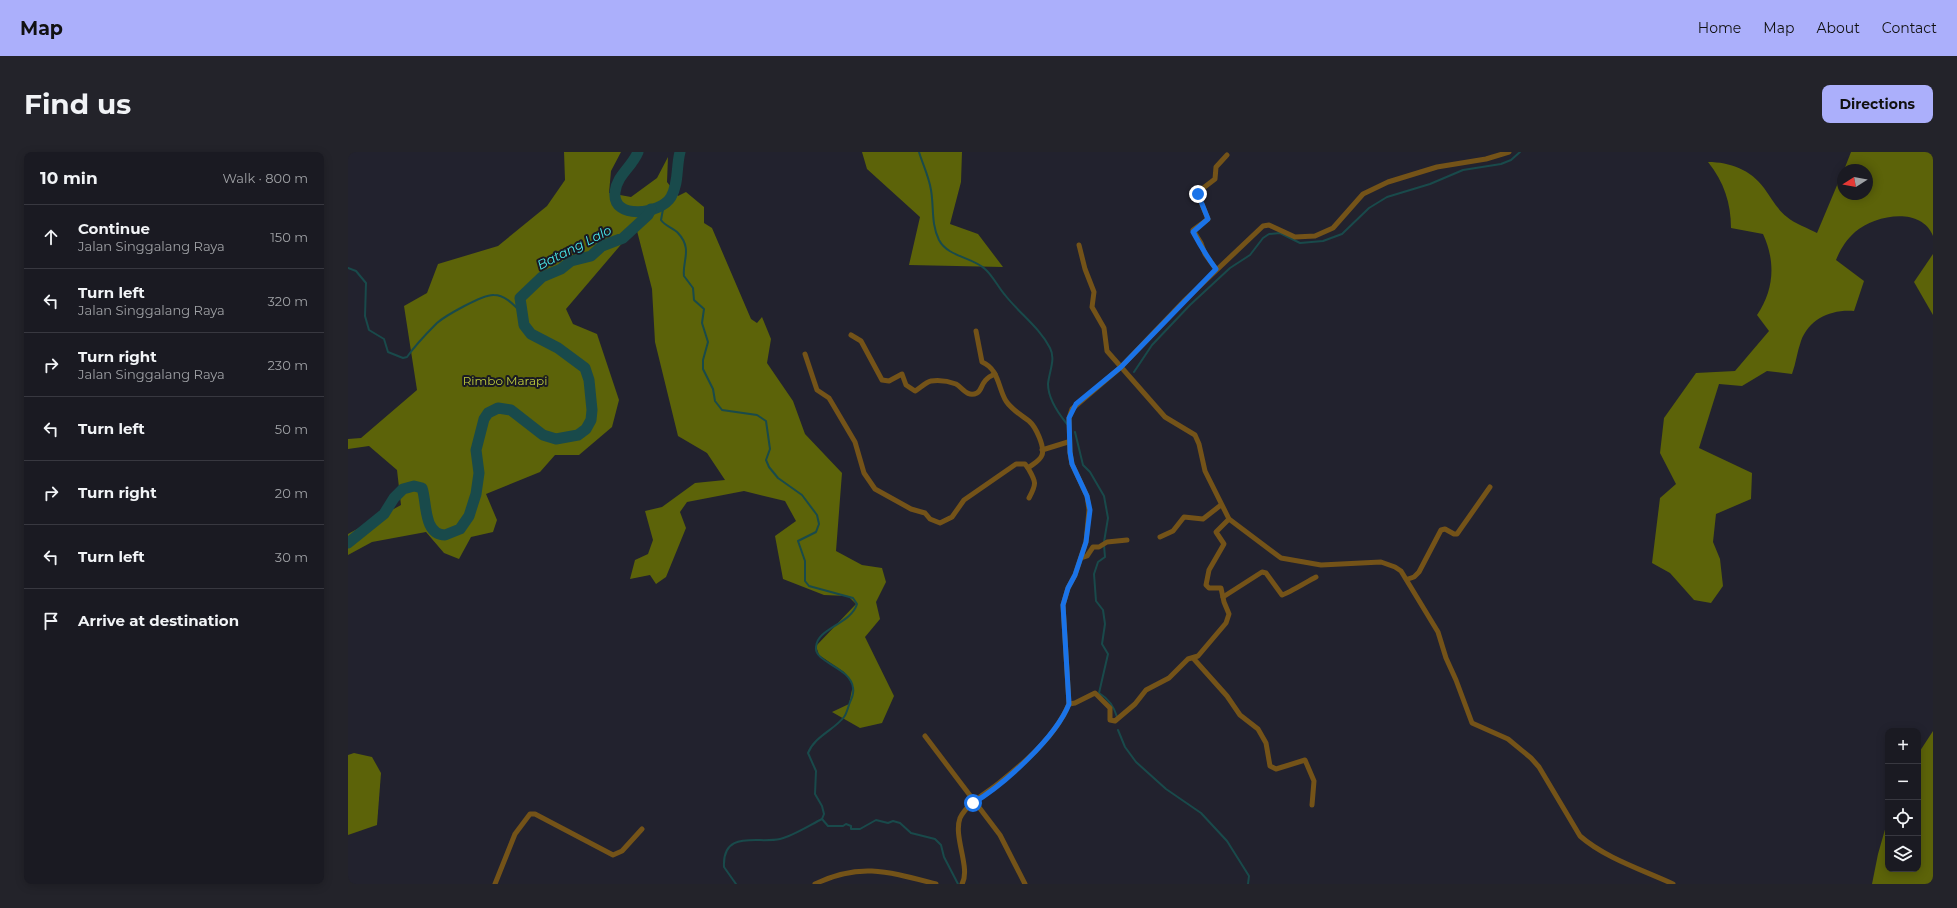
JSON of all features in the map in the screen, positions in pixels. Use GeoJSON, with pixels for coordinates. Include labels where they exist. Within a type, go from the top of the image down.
{"type":"FeatureCollection","features":[{"type":"Feature","properties":{"kind":"street"},"geometry":{"type":"LineString","coordinates":[[962,884],[964,876],[959,826],[960,818],[973,803],[999,784],[1056,728],[1069,704],[1063,605],[1068,588],[1081,558],[1089,528],[1090,510],[1087,496],[1072,464],[1068,442],[1069,418],[1072,409],[1121,367],[1216,269],[1241,248],[1263,226],[1270,225],[1295,237],[1315,236],[1333,228],[1363,194],[1388,182],[1437,167],[1486,160],[1509,152]]}},
{"type":"Feature","properties":{"kind":"street"},"geometry":{"type":"LineString","coordinates":[[1216,269],[1205,254],[1201,243],[1193,230],[1208,219],[1198,192],[1215,179],[1216,167],[1227,156]]}},
{"type":"Feature","properties":{"kind":"street"},"geometry":{"type":"LineString","coordinates":[[1079,245],[1094,292],[1092,307],[1104,328],[1106,349],[1165,417],[1195,435],[1199,444],[1204,468],[1229,519],[1281,558],[1321,565],[1381,562],[1395,567],[1408,579],[1438,632],[1446,658],[1456,680],[1472,724],[1508,739],[1531,758],[1539,767],[1580,836],[1586,841],[1611,856],[1673,884]]}},
{"type":"Feature","properties":{"kind":"street"},"geometry":{"type":"LineString","coordinates":[[976,331],[981,360],[995,374],[1007,402],[1017,414],[1031,422],[1042,450],[1039,460],[1028,468]]}},
{"type":"Feature","properties":{"kind":"street"},"geometry":{"type":"LineString","coordinates":[[851,335],[860,341],[882,380],[889,381],[902,374],[906,385],[915,391],[929,382],[941,381],[957,385],[965,393],[975,394],[979,392],[986,378],[995,374]]}},
{"type":"Feature","properties":{"kind":"street"},"geometry":{"type":"LineString","coordinates":[[805,354],[817,390],[829,398],[854,442],[864,473],[875,489],[910,509],[925,513],[930,519],[940,522],[952,517],[964,500],[1016,464],[1025,464],[1035,480],[1034,488],[1029,498]]}},
{"type":"Feature","properties":{"kind":"street"},"geometry":{"type":"LineString","coordinates":[[1042,450],[1068,442]]}},
{"type":"Feature","properties":{"kind":"street"},"geometry":{"type":"LineString","coordinates":[[1408,579],[1414,577],[1419,572],[1441,530],[1445,529],[1454,534],[1458,534],[1490,487]]}},
{"type":"Feature","properties":{"kind":"street"},"geometry":{"type":"LineString","coordinates":[[1160,537],[1173,531],[1184,516],[1203,519],[1221,505]]}},
{"type":"Feature","properties":{"kind":"street"},"geometry":{"type":"LineString","coordinates":[[1069,704],[1095,693],[1110,708],[1110,720],[1115,721],[1135,704],[1146,690],[1169,678],[1188,659],[1198,656],[1227,620],[1229,613],[1221,588],[1209,588],[1206,585],[1209,570],[1224,544],[1216,532],[1229,519]]}},
{"type":"Feature","properties":{"kind":"street"},"geometry":{"type":"LineString","coordinates":[[1081,558],[1087,556],[1093,547],[1099,547],[1105,542],[1127,540]]}},
{"type":"Feature","properties":{"kind":"street"},"geometry":{"type":"LineString","coordinates":[[1223,597],[1262,572],[1266,573],[1282,595],[1287,594],[1296,587],[1316,577]]}},
{"type":"Feature","properties":{"kind":"street"},"geometry":{"type":"LineString","coordinates":[[1193,658],[1227,696],[1240,715],[1258,729],[1266,743],[1270,766],[1276,769],[1304,760],[1314,781],[1312,805]]}},
{"type":"Feature","properties":{"kind":"street"},"geometry":{"type":"LineString","coordinates":[[925,736],[973,803],[1000,835],[1025,884]]}},
{"type":"Feature","properties":{"kind":"street"},"geometry":{"type":"LineString","coordinates":[[495,884],[515,834],[530,814],[535,814],[613,855],[622,851],[642,829]]}},
{"type":"Feature","properties":{"kind":"street"},"geometry":{"type":"LineString","coordinates":[[815,884],[834,876],[862,870],[889,873],[936,884]]}},
{"type":"Feature","properties":{"kind":"green space","name":"Rimbo Marapi"},"geometry":{"type":"Polygon","coordinates":[[[564,152],[621,152],[611,171],[609,193],[631,197],[657,178],[668,157],[667,182],[678,196],[686,192],[704,207],[704,223],[712,228],[751,319],[757,323],[762,317],[771,339],[767,363],[793,401],[805,434],[842,473],[836,551],[862,565],[882,568],[886,582],[876,602],[880,619],[865,637],[894,696],[882,723],[860,728],[832,712],[849,704],[853,685],[844,672],[819,655],[816,646],[856,604],[848,596],[824,595],[783,579],[775,536],[796,521],[785,501],[744,491],[687,502],[680,512],[686,528],[666,577],[656,584],[650,575],[630,579],[635,560],[648,554],[653,540],[645,511],[662,507],[695,483],[725,480],[707,453],[678,436],[655,342],[652,289],[636,227],[566,309],[573,324],[597,334],[619,400],[612,427],[579,455],[555,455],[540,472],[486,494],[497,520],[493,532],[471,537],[459,559],[444,553],[426,532],[372,542],[348,555],[348,534],[401,505],[397,470],[369,446],[348,449],[348,439],[361,438],[417,390],[404,306],[427,293],[438,264],[498,246],[547,206],[565,180],[564,152]]]}},
{"type":"Feature","properties":{"kind":"green space"},"geometry":{"type":"Polygon","coordinates":[[[862,152],[962,152],[961,182],[950,224],[978,234],[1003,267],[909,265],[920,217],[867,169],[862,152]]]}},
{"type":"Feature","properties":{"kind":"green space"},"geometry":{"type":"Polygon","coordinates":[[[1851,152],[1933,152],[1933,236],[1927,227],[1919,220],[1897,216],[1874,221],[1855,232],[1844,245],[1836,260],[1864,281],[1854,311],[1829,314],[1815,321],[1809,327],[1801,341],[1792,374],[1767,371],[1742,386],[1719,384],[1699,448],[1752,473],[1751,499],[1716,514],[1713,542],[1720,559],[1723,586],[1711,603],[1694,600],[1670,573],[1652,563],[1660,498],[1676,484],[1660,453],[1664,418],[1696,373],[1735,371],[1769,331],[1757,315],[1767,296],[1771,276],[1770,255],[1763,234],[1731,228],[1730,210],[1726,193],[1708,162],[1732,165],[1753,176],[1783,214],[1798,224],[1817,233],[1837,185],[1837,200],[1873,200],[1873,164],[1846,164],[1851,152]]]}},
{"type":"Feature","properties":{"kind":"green space"},"geometry":{"type":"Polygon","coordinates":[[[1933,254],[1933,315],[1914,282],[1933,254]]]}},
{"type":"Feature","properties":{"kind":"green space"},"geometry":{"type":"Polygon","coordinates":[[[1933,731],[1933,884],[1872,884],[1885,830],[1885,872],[1921,872],[1921,749],[1933,731]]]}},
{"type":"Feature","properties":{"kind":"green space"},"geometry":{"type":"Polygon","coordinates":[[[354,753],[372,757],[381,773],[377,825],[348,835],[348,755],[354,753]]]}},
{"type":"Feature","properties":{"kind":"waterway"},"geometry":{"type":"LineString","coordinates":[[638,152],[616,186],[615,192],[616,201],[621,207],[629,211],[638,212],[648,211],[658,207],[666,203],[671,197],[674,192],[680,152]]}},
{"type":"Feature","properties":{"kind":"waterway"},"geometry":{"type":"LineString","coordinates":[[919,152],[930,185],[934,222],[936,234],[939,240],[948,250],[980,265],[985,269],[991,275],[1002,292],[1046,340],[1052,352],[1052,366],[1048,389],[1057,410],[1067,424]]}},
{"type":"Feature","properties":{"kind":"waterway"},"geometry":{"type":"LineString","coordinates":[[1134,372],[1152,345],[1190,305],[1230,268],[1250,255],[1263,238],[1269,234],[1280,233],[1300,243],[1323,241],[1342,234],[1369,208],[1387,197],[1430,184],[1463,170],[1501,164],[1511,160],[1520,152]]}},
{"type":"Feature","properties":{"kind":"waterway"},"geometry":{"type":"LineString","coordinates":[[664,204],[661,220],[678,233],[685,244],[686,255],[684,276],[693,288],[694,300],[704,309],[702,323],[708,342],[703,360],[703,369],[713,389],[715,401],[722,410],[757,415],[766,421],[770,449],[766,460],[769,467],[778,478],[802,495],[817,515],[819,524],[816,532],[798,541],[805,561],[805,581],[809,586],[853,598],[857,604],[854,611],[822,635],[816,647],[817,652],[821,657],[846,675],[851,681],[853,690],[853,694],[844,717],[815,742],[808,753],[816,771],[815,794],[822,806],[824,814],[822,819],[785,838],[743,841],[735,843],[729,847],[725,855],[724,867],[736,884]]}},
{"type":"Feature","properties":{"kind":"waterway","name":"Batang Lalo"},"geometry":{"type":"LineString","coordinates":[[348,543],[384,514],[394,498],[403,489],[414,486],[422,488],[429,524],[438,534],[445,535],[460,529],[469,516],[476,494],[479,473],[476,450],[484,419],[488,413],[498,408],[511,410],[543,435],[556,439],[578,435],[586,429],[591,420],[592,410],[589,380],[585,368],[558,348],[531,334],[524,325],[520,298],[542,277],[561,269],[571,261],[591,256],[602,246],[623,238],[648,215],[651,209]]}},
{"type":"Feature","properties":{"kind":"waterway"},"geometry":{"type":"LineString","coordinates":[[348,268],[356,271],[366,283],[365,316],[369,330],[384,339],[388,352],[403,358],[407,357],[437,323],[456,311],[482,298],[498,295],[509,301],[521,312]]}},
{"type":"Feature","properties":{"kind":"waterway"},"geometry":{"type":"LineString","coordinates":[[1075,432],[1083,465],[1090,472],[1104,496],[1108,518],[1104,542]]}},
{"type":"Feature","properties":{"kind":"waterway"},"geometry":{"type":"LineString","coordinates":[[1104,545],[1105,557],[1098,562],[1094,574],[1096,601],[1103,610],[1105,624],[1102,644],[1108,654],[1099,693],[1111,703],[1117,717]]}},
{"type":"Feature","properties":{"kind":"waterway"},"geometry":{"type":"LineString","coordinates":[[1118,730],[1125,747],[1136,762],[1166,789],[1201,813],[1227,841],[1249,876],[1248,884]]}},
{"type":"Feature","properties":{"kind":"waterway"},"geometry":{"type":"LineString","coordinates":[[822,819],[828,826],[843,826],[846,824],[851,826],[851,829],[860,829],[876,820],[888,823],[893,821],[900,823],[911,833],[935,839],[941,845],[944,857],[958,884]]}},
{"type":"Feature","properties":{"kind":"route"},"geometry":{"type":"LineString","coordinates":[[973,803],[999,784],[1028,757],[1056,728],[1069,704],[1063,605],[1086,542],[1089,528],[1090,510],[1087,496],[1080,478],[1072,464],[1068,442],[1069,418],[1072,409],[1076,404],[1094,388],[1110,378],[1216,269],[1205,254],[1201,243],[1193,233],[1194,229],[1208,219],[1198,194]]}}]}
